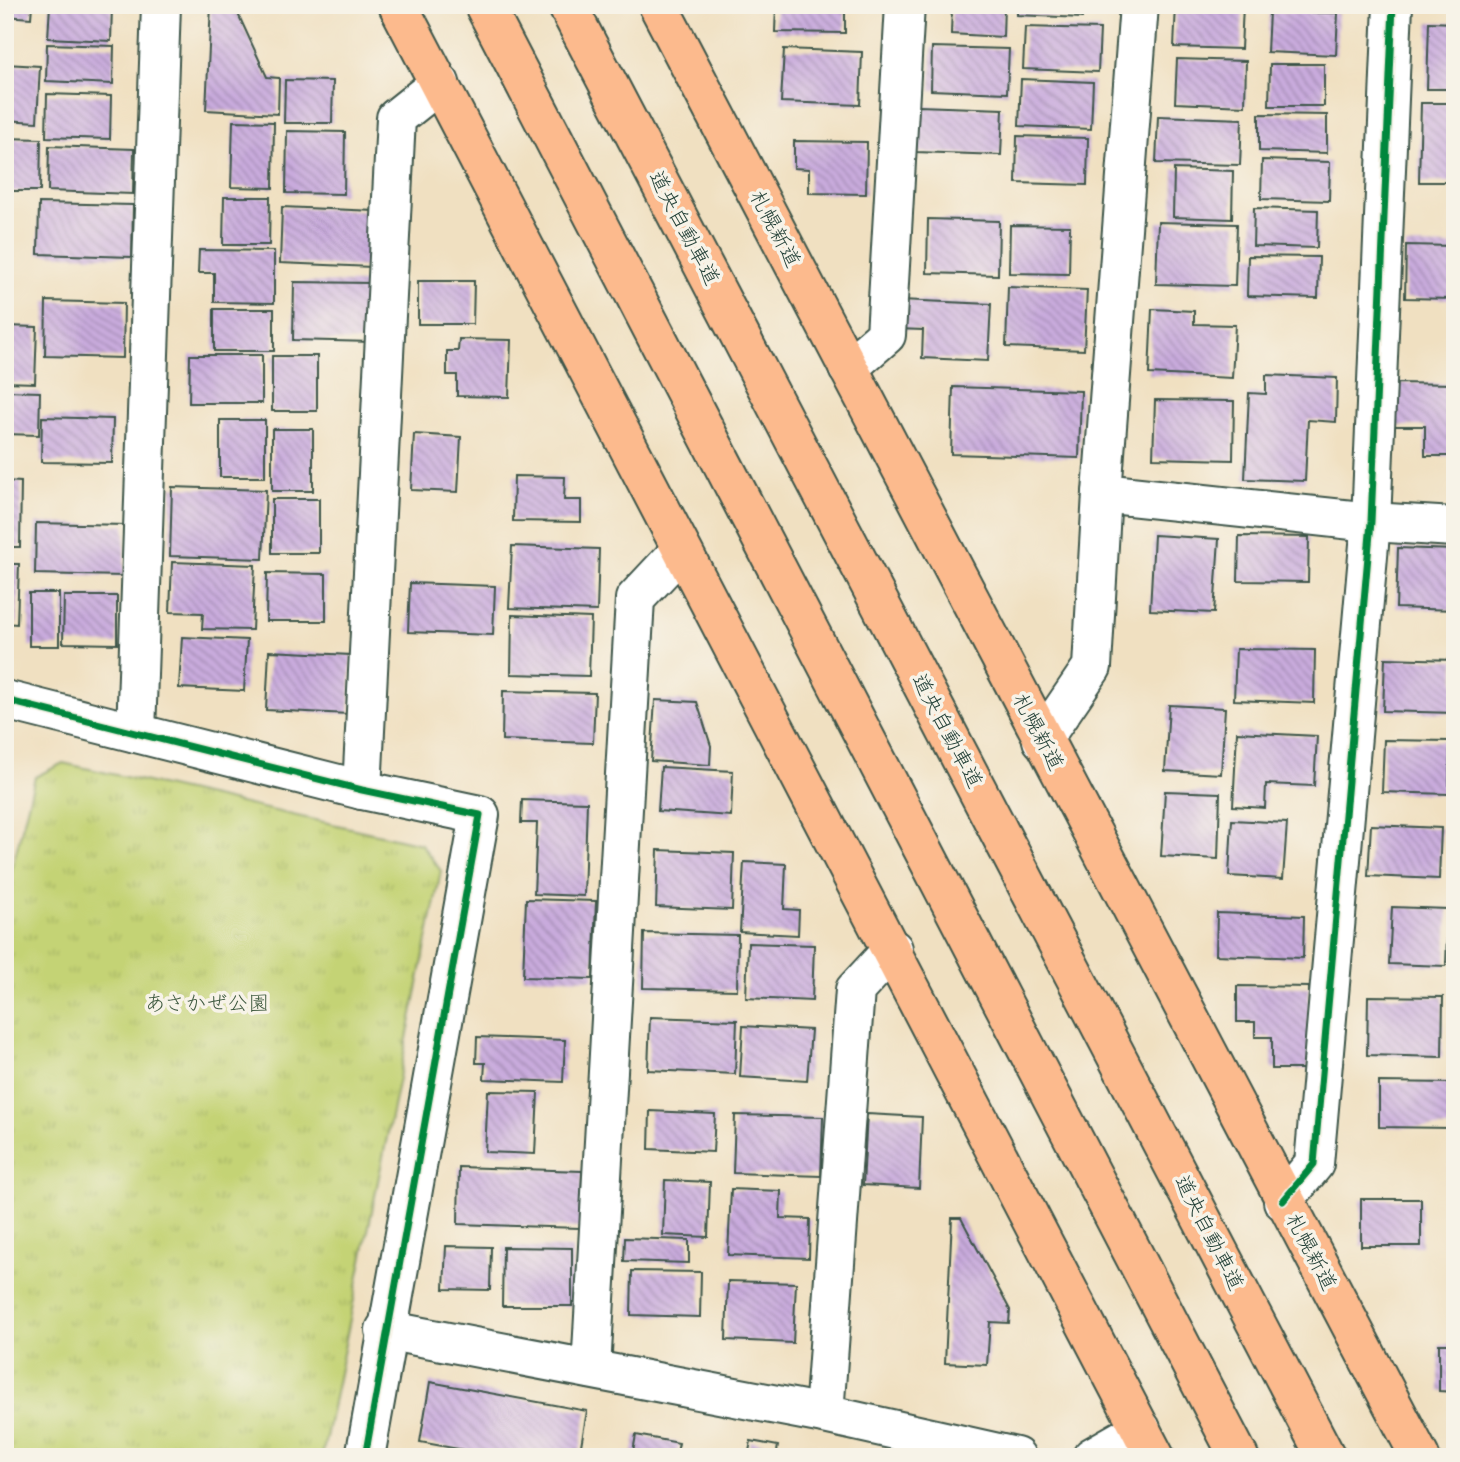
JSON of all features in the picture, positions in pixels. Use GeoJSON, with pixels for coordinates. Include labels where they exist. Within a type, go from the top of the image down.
{"type":"FeatureCollection","features":[{"type":"Feature","properties":{"kind":"highway"},"geometry":{"type":"LineString","coordinates":[[398,5],[1148,1443]]}},
{"type":"Feature","properties":{"kind":"highway"},"geometry":{"type":"LineString","coordinates":[[484,5],[1239,1457]]}},
{"type":"Feature","properties":{"kind":"highway","name":"道央自動車道"},"geometry":{"type":"LineString","coordinates":[[567,5],[1325,1457]]}},
{"type":"Feature","properties":{"kind":"highway","name":"札幌新道"},"geometry":{"type":"LineString","coordinates":[[658,5],[1283,1201],[1420,1457]]}},
{"type":"Feature","properties":{"kind":"street"},"geometry":{"type":"LineString","coordinates":[[136,733],[161,5]]}},
{"type":"Feature","properties":{"kind":"street"},"geometry":{"type":"LineString","coordinates":[[848,368],[886,335],[905,5]]}},
{"type":"Feature","properties":{"kind":"street"},"geometry":{"type":"LineString","coordinates":[[1042,740],[1092,667],[1102,493],[1139,5]]}},
{"type":"Feature","properties":{"kind":"street"},"geometry":{"type":"LineString","coordinates":[[1283,1201],[1314,1164],[1371,522],[1392,5]]}},
{"type":"Feature","properties":{"kind":"street"},"geometry":{"type":"LineString","coordinates":[[362,790],[396,118],[440,83]]}},
{"type":"Feature","properties":{"kind":"street"},"geometry":{"type":"LineString","coordinates":[[1102,493],[1371,522],[1455,527]]}},
{"type":"Feature","properties":{"kind":"street"},"geometry":{"type":"LineString","coordinates":[[591,1369],[635,599],[681,550]]}},
{"type":"Feature","properties":{"kind":"street"},"geometry":{"type":"LineString","coordinates":[[5,700],[362,790],[480,815],[385,1330],[365,1457]]}},
{"type":"Feature","properties":{"kind":"street"},"geometry":{"type":"LineString","coordinates":[[824,1413],[855,990],[893,950]]}},
{"type":"Feature","properties":{"kind":"street"},"geometry":{"type":"LineString","coordinates":[[385,1330],[824,1413],[1016,1457]]}},
{"type":"Feature","properties":{"kind":"street"},"geometry":{"type":"LineString","coordinates":[[1091,1457],[1148,1443]]}},
{"type":"Feature","properties":{"kind":"green space","name":"あさかぜ公園"},"geometry":{"type":"Polygon","coordinates":[[[63,763],[421,844],[441,871],[322,1457],[5,1457],[5,896],[35,777],[63,763]]]}},
{"type":"Feature","properties":{"kind":"building"},"geometry":{"type":"Polygon","coordinates":[[[5,5],[32,5],[31,18],[5,16],[5,5]]]}},
{"type":"Feature","properties":{"kind":"building"},"geometry":{"type":"Polygon","coordinates":[[[50,5],[112,5],[111,41],[48,38],[50,5]]]}},
{"type":"Feature","properties":{"kind":"building"},"geometry":{"type":"Polygon","coordinates":[[[211,5],[234,5],[267,77],[279,78],[278,114],[206,110],[211,5]]]}},
{"type":"Feature","properties":{"kind":"building"},"geometry":{"type":"Polygon","coordinates":[[[776,5],[845,5],[845,33],[775,32],[776,5]]]}},
{"type":"Feature","properties":{"kind":"building"},"geometry":{"type":"Polygon","coordinates":[[[952,5],[1004,5],[1003,37],[951,34],[952,5]]]}},
{"type":"Feature","properties":{"kind":"building"},"geometry":{"type":"Polygon","coordinates":[[[1017,5],[1083,5],[1082,18],[1017,15],[1017,5]]]}},
{"type":"Feature","properties":{"kind":"building"},"geometry":{"type":"Polygon","coordinates":[[[1176,5],[1243,5],[1241,49],[1174,47],[1176,5]]]}},
{"type":"Feature","properties":{"kind":"building"},"geometry":{"type":"Polygon","coordinates":[[[1269,12],[1338,13],[1336,55],[1267,52],[1269,12]]]}},
{"type":"Feature","properties":{"kind":"building"},"geometry":{"type":"Polygon","coordinates":[[[1429,22],[1455,23],[1455,89],[1427,89],[1429,22]]]}},
{"type":"Feature","properties":{"kind":"building"},"geometry":{"type":"Polygon","coordinates":[[[1025,27],[1100,29],[1098,72],[1023,69],[1025,27]]]}},
{"type":"Feature","properties":{"kind":"building"},"geometry":{"type":"Polygon","coordinates":[[[47,44],[114,46],[113,84],[46,81],[47,44]]]}},
{"type":"Feature","properties":{"kind":"building"},"geometry":{"type":"Polygon","coordinates":[[[932,47],[1009,49],[1007,93],[931,90],[932,47]]]}},
{"type":"Feature","properties":{"kind":"building"},"geometry":{"type":"Polygon","coordinates":[[[784,49],[862,52],[860,105],[781,102],[784,49]]]}},
{"type":"Feature","properties":{"kind":"building"},"geometry":{"type":"Polygon","coordinates":[[[1177,59],[1246,61],[1245,106],[1175,103],[1177,59]]]}},
{"type":"Feature","properties":{"kind":"building"},"geometry":{"type":"Polygon","coordinates":[[[5,64],[40,66],[37,122],[5,120],[5,64]]]}},
{"type":"Feature","properties":{"kind":"building"},"geometry":{"type":"Polygon","coordinates":[[[1270,64],[1324,64],[1324,106],[1269,106],[1270,64]]]}},
{"type":"Feature","properties":{"kind":"building"},"geometry":{"type":"Polygon","coordinates":[[[1021,79],[1093,82],[1091,129],[1019,126],[1021,79]]]}},
{"type":"Feature","properties":{"kind":"building"},"geometry":{"type":"Polygon","coordinates":[[[285,80],[333,81],[332,123],[284,123],[285,80]]]}},
{"type":"Feature","properties":{"kind":"building"},"geometry":{"type":"Polygon","coordinates":[[[47,94],[111,96],[110,139],[46,137],[47,94]]]}},
{"type":"Feature","properties":{"kind":"building"},"geometry":{"type":"Polygon","coordinates":[[[1421,103],[1455,103],[1455,182],[1419,182],[1421,103]]]}},
{"type":"Feature","properties":{"kind":"building"},"geometry":{"type":"Polygon","coordinates":[[[918,106],[1003,109],[1001,155],[916,152],[918,106]]]}},
{"type":"Feature","properties":{"kind":"building"},"geometry":{"type":"Polygon","coordinates":[[[1259,114],[1327,115],[1327,153],[1259,151],[1259,114]]]}},
{"type":"Feature","properties":{"kind":"building"},"geometry":{"type":"Polygon","coordinates":[[[1158,116],[1242,119],[1240,165],[1156,163],[1158,116]]]}},
{"type":"Feature","properties":{"kind":"building"},"geometry":{"type":"Polygon","coordinates":[[[233,121],[274,122],[273,188],[231,187],[233,121]]]}},
{"type":"Feature","properties":{"kind":"building"},"geometry":{"type":"Polygon","coordinates":[[[287,131],[345,132],[344,194],[286,193],[287,131]]]}},
{"type":"Feature","properties":{"kind":"building"},"geometry":{"type":"Polygon","coordinates":[[[1017,136],[1088,138],[1087,185],[1016,183],[1017,136]]]}},
{"type":"Feature","properties":{"kind":"building"},"geometry":{"type":"Polygon","coordinates":[[[5,138],[41,139],[40,191],[5,191],[5,138]]]}},
{"type":"Feature","properties":{"kind":"building"},"geometry":{"type":"Polygon","coordinates":[[[794,141],[867,142],[866,194],[809,193],[809,169],[794,168],[794,141]]]}},
{"type":"Feature","properties":{"kind":"building"},"geometry":{"type":"Polygon","coordinates":[[[49,146],[134,149],[133,194],[48,191],[49,146]]]}},
{"type":"Feature","properties":{"kind":"building"},"geometry":{"type":"Polygon","coordinates":[[[1262,160],[1330,162],[1329,201],[1261,199],[1262,160]]]}},
{"type":"Feature","properties":{"kind":"building"},"geometry":{"type":"Polygon","coordinates":[[[1174,169],[1233,171],[1232,219],[1173,217],[1174,169]]]}},
{"type":"Feature","properties":{"kind":"building"},"geometry":{"type":"Polygon","coordinates":[[[224,197],[270,197],[269,245],[223,245],[224,197]]]}},
{"type":"Feature","properties":{"kind":"building"},"geometry":{"type":"Polygon","coordinates":[[[39,203],[133,205],[132,257],[38,254],[39,203]]]}},
{"type":"Feature","properties":{"kind":"building"},"geometry":{"type":"Polygon","coordinates":[[[5,206],[8,206],[8,258],[5,258],[5,206]]]}},
{"type":"Feature","properties":{"kind":"building"},"geometry":{"type":"Polygon","coordinates":[[[282,207],[375,211],[372,267],[280,263],[282,207]]]}},
{"type":"Feature","properties":{"kind":"building"},"geometry":{"type":"Polygon","coordinates":[[[1254,208],[1318,210],[1317,248],[1253,246],[1254,208]]]}},
{"type":"Feature","properties":{"kind":"building"},"geometry":{"type":"Polygon","coordinates":[[[928,219],[999,221],[998,275],[927,273],[928,219]]]}},
{"type":"Feature","properties":{"kind":"building"},"geometry":{"type":"Polygon","coordinates":[[[1158,222],[1237,224],[1235,286],[1156,284],[1158,222]]]}},
{"type":"Feature","properties":{"kind":"building"},"geometry":{"type":"Polygon","coordinates":[[[1010,225],[1070,226],[1069,274],[1009,273],[1010,225]]]}},
{"type":"Feature","properties":{"kind":"building"},"geometry":{"type":"Polygon","coordinates":[[[1406,245],[1455,246],[1455,299],[1405,298],[1406,245]]]}},
{"type":"Feature","properties":{"kind":"building"},"geometry":{"type":"Polygon","coordinates":[[[199,250],[274,251],[274,303],[214,302],[214,273],[198,273],[199,250]]]}},
{"type":"Feature","properties":{"kind":"building"},"geometry":{"type":"Polygon","coordinates":[[[1248,256],[1319,257],[1318,298],[1247,296],[1248,256]]]}},
{"type":"Feature","properties":{"kind":"building"},"geometry":{"type":"Polygon","coordinates":[[[418,281],[474,281],[473,324],[418,324],[418,281]]]}},
{"type":"Feature","properties":{"kind":"building"},"geometry":{"type":"Polygon","coordinates":[[[294,282],[373,283],[372,342],[293,340],[294,282]]]}},
{"type":"Feature","properties":{"kind":"building"},"geometry":{"type":"Polygon","coordinates":[[[1008,287],[1087,290],[1084,350],[1006,347],[1008,287]]]}},
{"type":"Feature","properties":{"kind":"building"},"geometry":{"type":"Polygon","coordinates":[[[900,300],[991,304],[988,361],[922,358],[923,330],[898,329],[900,300]]]}},
{"type":"Feature","properties":{"kind":"building"},"geometry":{"type":"Polygon","coordinates":[[[46,301],[124,303],[123,358],[45,356],[46,301]]]}},
{"type":"Feature","properties":{"kind":"building"},"geometry":{"type":"Polygon","coordinates":[[[214,309],[274,309],[274,351],[214,351],[214,309]]]}},
{"type":"Feature","properties":{"kind":"building"},"geometry":{"type":"Polygon","coordinates":[[[1152,309],[1194,311],[1194,324],[1235,325],[1232,378],[1149,374],[1152,309]]]}},
{"type":"Feature","properties":{"kind":"building"},"geometry":{"type":"Polygon","coordinates":[[[5,326],[37,327],[35,383],[5,382],[5,326]]]}},
{"type":"Feature","properties":{"kind":"building"},"geometry":{"type":"Polygon","coordinates":[[[459,339],[511,340],[509,397],[457,396],[457,375],[447,375],[447,351],[458,351],[459,339]]]}},
{"type":"Feature","properties":{"kind":"building"},"geometry":{"type":"Polygon","coordinates":[[[190,355],[262,355],[262,403],[189,403],[190,355]]]}},
{"type":"Feature","properties":{"kind":"building"},"geometry":{"type":"Polygon","coordinates":[[[272,356],[317,356],[317,411],[272,411],[272,356]]]}},
{"type":"Feature","properties":{"kind":"building"},"geometry":{"type":"Polygon","coordinates":[[[1266,375],[1337,378],[1336,422],[1308,420],[1305,481],[1245,479],[1249,393],[1266,394],[1266,375]]]}},
{"type":"Feature","properties":{"kind":"building"},"geometry":{"type":"Polygon","coordinates":[[[1395,383],[1455,384],[1455,456],[1425,456],[1425,426],[1395,426],[1395,383]]]}},
{"type":"Feature","properties":{"kind":"building"},"geometry":{"type":"Polygon","coordinates":[[[953,387],[1081,391],[1079,458],[951,454],[953,387]]]}},
{"type":"Feature","properties":{"kind":"building"},"geometry":{"type":"Polygon","coordinates":[[[5,391],[40,392],[39,435],[5,434],[5,391]]]}},
{"type":"Feature","properties":{"kind":"building"},"geometry":{"type":"Polygon","coordinates":[[[1155,400],[1234,401],[1233,460],[1153,458],[1155,400]]]}},
{"type":"Feature","properties":{"kind":"building"},"geometry":{"type":"Polygon","coordinates":[[[42,417],[113,419],[112,463],[41,462],[42,417]]]}},
{"type":"Feature","properties":{"kind":"building"},"geometry":{"type":"Polygon","coordinates":[[[220,420],[265,420],[265,477],[220,477],[220,420]]]}},
{"type":"Feature","properties":{"kind":"building"},"geometry":{"type":"Polygon","coordinates":[[[272,429],[313,429],[313,491],[272,491],[272,429]]]}},
{"type":"Feature","properties":{"kind":"building"},"geometry":{"type":"Polygon","coordinates":[[[414,434],[461,437],[458,492],[411,490],[414,434]]]}},
{"type":"Feature","properties":{"kind":"building"},"geometry":{"type":"Polygon","coordinates":[[[514,476],[565,477],[564,500],[581,500],[581,522],[513,521],[514,476]]]}},
{"type":"Feature","properties":{"kind":"building"},"geometry":{"type":"Polygon","coordinates":[[[5,481],[21,482],[20,547],[5,547],[5,481]]]}},
{"type":"Feature","properties":{"kind":"building"},"geometry":{"type":"Polygon","coordinates":[[[172,487],[266,490],[263,559],[170,556],[172,487]]]}},
{"type":"Feature","properties":{"kind":"building"},"geometry":{"type":"Polygon","coordinates":[[[272,499],[319,499],[319,553],[272,553],[272,499]]]}},
{"type":"Feature","properties":{"kind":"building"},"geometry":{"type":"Polygon","coordinates":[[[36,523],[125,525],[124,576],[35,574],[36,523]]]}},
{"type":"Feature","properties":{"kind":"building"},"geometry":{"type":"Polygon","coordinates":[[[1154,535],[1219,539],[1214,613],[1150,610],[1154,535]]]}},
{"type":"Feature","properties":{"kind":"building"},"geometry":{"type":"Polygon","coordinates":[[[1239,536],[1309,537],[1308,582],[1238,581],[1239,536]]]}},
{"type":"Feature","properties":{"kind":"building"},"geometry":{"type":"Polygon","coordinates":[[[512,546],[599,549],[597,611],[509,608],[512,546]]]}},
{"type":"Feature","properties":{"kind":"building"},"geometry":{"type":"Polygon","coordinates":[[[1398,548],[1455,550],[1455,610],[1396,608],[1398,548]]]}},
{"type":"Feature","properties":{"kind":"building"},"geometry":{"type":"Polygon","coordinates":[[[172,562],[255,565],[252,630],[202,629],[203,613],[170,612],[172,562]]]}},
{"type":"Feature","properties":{"kind":"building"},"geometry":{"type":"Polygon","coordinates":[[[5,564],[19,564],[17,624],[5,623],[5,564]]]}},
{"type":"Feature","properties":{"kind":"building"},"geometry":{"type":"Polygon","coordinates":[[[267,573],[326,574],[326,621],[266,621],[267,573]]]}},
{"type":"Feature","properties":{"kind":"building"},"geometry":{"type":"Polygon","coordinates":[[[410,583],[495,586],[493,635],[408,632],[410,583]]]}},
{"type":"Feature","properties":{"kind":"building"},"geometry":{"type":"Polygon","coordinates":[[[29,593],[59,593],[59,646],[29,646],[29,593]]]}},
{"type":"Feature","properties":{"kind":"building"},"geometry":{"type":"Polygon","coordinates":[[[64,596],[117,596],[117,644],[63,643],[64,596]]]}},
{"type":"Feature","properties":{"kind":"building"},"geometry":{"type":"Polygon","coordinates":[[[512,615],[591,618],[589,676],[511,674],[512,615]]]}},
{"type":"Feature","properties":{"kind":"building"},"geometry":{"type":"Polygon","coordinates":[[[182,637],[247,640],[244,691],[179,688],[182,637]]]}},
{"type":"Feature","properties":{"kind":"building"},"geometry":{"type":"Polygon","coordinates":[[[1236,649],[1315,650],[1314,703],[1234,700],[1236,649]]]}},
{"type":"Feature","properties":{"kind":"building"},"geometry":{"type":"Polygon","coordinates":[[[269,651],[351,655],[349,714],[266,710],[269,651]]]}},
{"type":"Feature","properties":{"kind":"building"},"geometry":{"type":"Polygon","coordinates":[[[1385,658],[1455,660],[1455,713],[1383,711],[1385,658]]]}},
{"type":"Feature","properties":{"kind":"building"},"geometry":{"type":"Polygon","coordinates":[[[503,691],[595,693],[593,743],[502,740],[503,691]]]}},
{"type":"Feature","properties":{"kind":"building"},"geometry":{"type":"Polygon","coordinates":[[[655,700],[697,702],[711,746],[710,765],[651,761],[655,700]]]}},
{"type":"Feature","properties":{"kind":"building"},"geometry":{"type":"Polygon","coordinates":[[[1169,705],[1225,708],[1221,774],[1165,771],[1169,705]]]}},
{"type":"Feature","properties":{"kind":"building"},"geometry":{"type":"Polygon","coordinates":[[[1237,732],[1317,736],[1314,786],[1266,784],[1265,808],[1233,806],[1237,732]]]}},
{"type":"Feature","properties":{"kind":"building"},"geometry":{"type":"Polygon","coordinates":[[[1384,740],[1450,741],[1449,794],[1382,792],[1384,740]]]}},
{"type":"Feature","properties":{"kind":"building"},"geometry":{"type":"Polygon","coordinates":[[[661,767],[733,771],[731,816],[658,811],[661,767]]]}},
{"type":"Feature","properties":{"kind":"building"},"geometry":{"type":"Polygon","coordinates":[[[1165,791],[1220,793],[1218,859],[1161,856],[1165,791]]]}},
{"type":"Feature","properties":{"kind":"building"},"geometry":{"type":"Polygon","coordinates":[[[522,800],[587,802],[584,896],[534,894],[537,823],[521,823],[522,800]]]}},
{"type":"Feature","properties":{"kind":"building"},"geometry":{"type":"Polygon","coordinates":[[[1232,820],[1287,823],[1283,879],[1229,876],[1232,820]]]}},
{"type":"Feature","properties":{"kind":"building"},"geometry":{"type":"Polygon","coordinates":[[[1371,825],[1441,828],[1439,879],[1368,876],[1371,825]]]}},
{"type":"Feature","properties":{"kind":"building"},"geometry":{"type":"Polygon","coordinates":[[[658,850],[734,853],[732,910],[656,907],[658,850]]]}},
{"type":"Feature","properties":{"kind":"building"},"geometry":{"type":"Polygon","coordinates":[[[744,862],[786,864],[784,909],[799,910],[798,935],[740,932],[744,862]]]}},
{"type":"Feature","properties":{"kind":"building"},"geometry":{"type":"Polygon","coordinates":[[[526,899],[596,901],[593,979],[523,977],[526,899]]]}},
{"type":"Feature","properties":{"kind":"building"},"geometry":{"type":"Polygon","coordinates":[[[1392,907],[1448,909],[1446,966],[1389,964],[1392,907]]]}},
{"type":"Feature","properties":{"kind":"building"},"geometry":{"type":"Polygon","coordinates":[[[1217,913],[1304,916],[1303,958],[1216,955],[1217,913]]]}},
{"type":"Feature","properties":{"kind":"building"},"geometry":{"type":"Polygon","coordinates":[[[644,933],[738,935],[737,990],[643,988],[644,933]]]}},
{"type":"Feature","properties":{"kind":"building"},"geometry":{"type":"Polygon","coordinates":[[[748,943],[814,945],[812,1001],[746,998],[748,943]]]}},
{"type":"Feature","properties":{"kind":"building"},"geometry":{"type":"Polygon","coordinates":[[[1237,986],[1309,987],[1308,1069],[1272,1069],[1272,1037],[1255,1037],[1255,1022],[1237,1022],[1237,986]]]}},
{"type":"Feature","properties":{"kind":"building"},"geometry":{"type":"Polygon","coordinates":[[[1368,996],[1443,997],[1442,1057],[1367,1055],[1368,996]]]}},
{"type":"Feature","properties":{"kind":"building"},"geometry":{"type":"Polygon","coordinates":[[[650,1017],[737,1020],[735,1074],[648,1070],[650,1017]]]}},
{"type":"Feature","properties":{"kind":"building"},"geometry":{"type":"Polygon","coordinates":[[[743,1026],[811,1030],[807,1081],[740,1077],[743,1026]]]}},
{"type":"Feature","properties":{"kind":"building"},"geometry":{"type":"Polygon","coordinates":[[[477,1037],[565,1040],[563,1082],[484,1079],[485,1063],[476,1063],[477,1037]]]}},
{"type":"Feature","properties":{"kind":"building"},"geometry":{"type":"Polygon","coordinates":[[[1379,1082],[1452,1083],[1451,1128],[1379,1127],[1379,1082]]]}},
{"type":"Feature","properties":{"kind":"building"},"geometry":{"type":"Polygon","coordinates":[[[488,1091],[538,1092],[535,1154],[485,1152],[488,1091]]]}},
{"type":"Feature","properties":{"kind":"building"},"geometry":{"type":"Polygon","coordinates":[[[650,1111],[715,1114],[713,1152],[649,1149],[650,1111]]]}},
{"type":"Feature","properties":{"kind":"building"},"geometry":{"type":"Polygon","coordinates":[[[867,1114],[922,1117],[919,1188],[863,1185],[867,1114]]]}},
{"type":"Feature","properties":{"kind":"building"},"geometry":{"type":"Polygon","coordinates":[[[735,1115],[823,1117],[821,1176],[733,1173],[735,1115]]]}},
{"type":"Feature","properties":{"kind":"building"},"geometry":{"type":"Polygon","coordinates":[[[459,1167],[582,1171],[580,1228],[458,1224],[459,1167]]]}},
{"type":"Feature","properties":{"kind":"building"},"geometry":{"type":"Polygon","coordinates":[[[665,1180],[710,1182],[708,1237],[663,1235],[665,1180]]]}},
{"type":"Feature","properties":{"kind":"building"},"geometry":{"type":"Polygon","coordinates":[[[731,1189],[781,1191],[780,1218],[810,1219],[809,1258],[728,1255],[731,1189]]]}},
{"type":"Feature","properties":{"kind":"building"},"geometry":{"type":"Polygon","coordinates":[[[1361,1199],[1421,1199],[1421,1246],[1361,1246],[1361,1199]]]}},
{"type":"Feature","properties":{"kind":"building"},"geometry":{"type":"Polygon","coordinates":[[[952,1218],[961,1218],[1010,1310],[1009,1323],[990,1322],[987,1365],[945,1363],[952,1218]]]}},
{"type":"Feature","properties":{"kind":"building"},"geometry":{"type":"Polygon","coordinates":[[[625,1238],[689,1240],[689,1263],[624,1261],[625,1238]]]}},
{"type":"Feature","properties":{"kind":"building"},"geometry":{"type":"Polygon","coordinates":[[[446,1246],[491,1247],[490,1290],[444,1289],[446,1246]]]}},
{"type":"Feature","properties":{"kind":"building"},"geometry":{"type":"Polygon","coordinates":[[[503,1247],[572,1248],[572,1306],[502,1306],[503,1247]]]}},
{"type":"Feature","properties":{"kind":"building"},"geometry":{"type":"Polygon","coordinates":[[[1448,1267],[1455,1267],[1455,1301],[1448,1301],[1448,1267]]]}},
{"type":"Feature","properties":{"kind":"building"},"geometry":{"type":"Polygon","coordinates":[[[632,1271],[701,1272],[700,1317],[631,1315],[632,1271]]]}},
{"type":"Feature","properties":{"kind":"building"},"geometry":{"type":"Polygon","coordinates":[[[728,1281],[796,1283],[793,1343],[726,1340],[728,1281]]]}},
{"type":"Feature","properties":{"kind":"building"},"geometry":{"type":"Polygon","coordinates":[[[1439,1344],[1455,1344],[1455,1392],[1439,1391],[1439,1344]]]}},
{"type":"Feature","properties":{"kind":"building"},"geometry":{"type":"Polygon","coordinates":[[[430,1382],[587,1411],[579,1457],[502,1457],[420,1442],[430,1382]]]}},
{"type":"Feature","properties":{"kind":"building"},"geometry":{"type":"Polygon","coordinates":[[[636,1435],[679,1443],[676,1457],[632,1457],[636,1435]]]}},
{"type":"Feature","properties":{"kind":"building"},"geometry":{"type":"Polygon","coordinates":[[[751,1441],[778,1446],[776,1457],[748,1457],[751,1441]]]}},
{"type":"Feature","properties":{"kind":"cycle path"},"geometry":{"type":"LineString","coordinates":[[1283,1201],[1314,1164],[1371,522],[1393,5]]}},
{"type":"Feature","properties":{"kind":"cycle path"},"geometry":{"type":"LineString","coordinates":[[5,700],[362,790],[480,815],[365,1457]]}}]}
